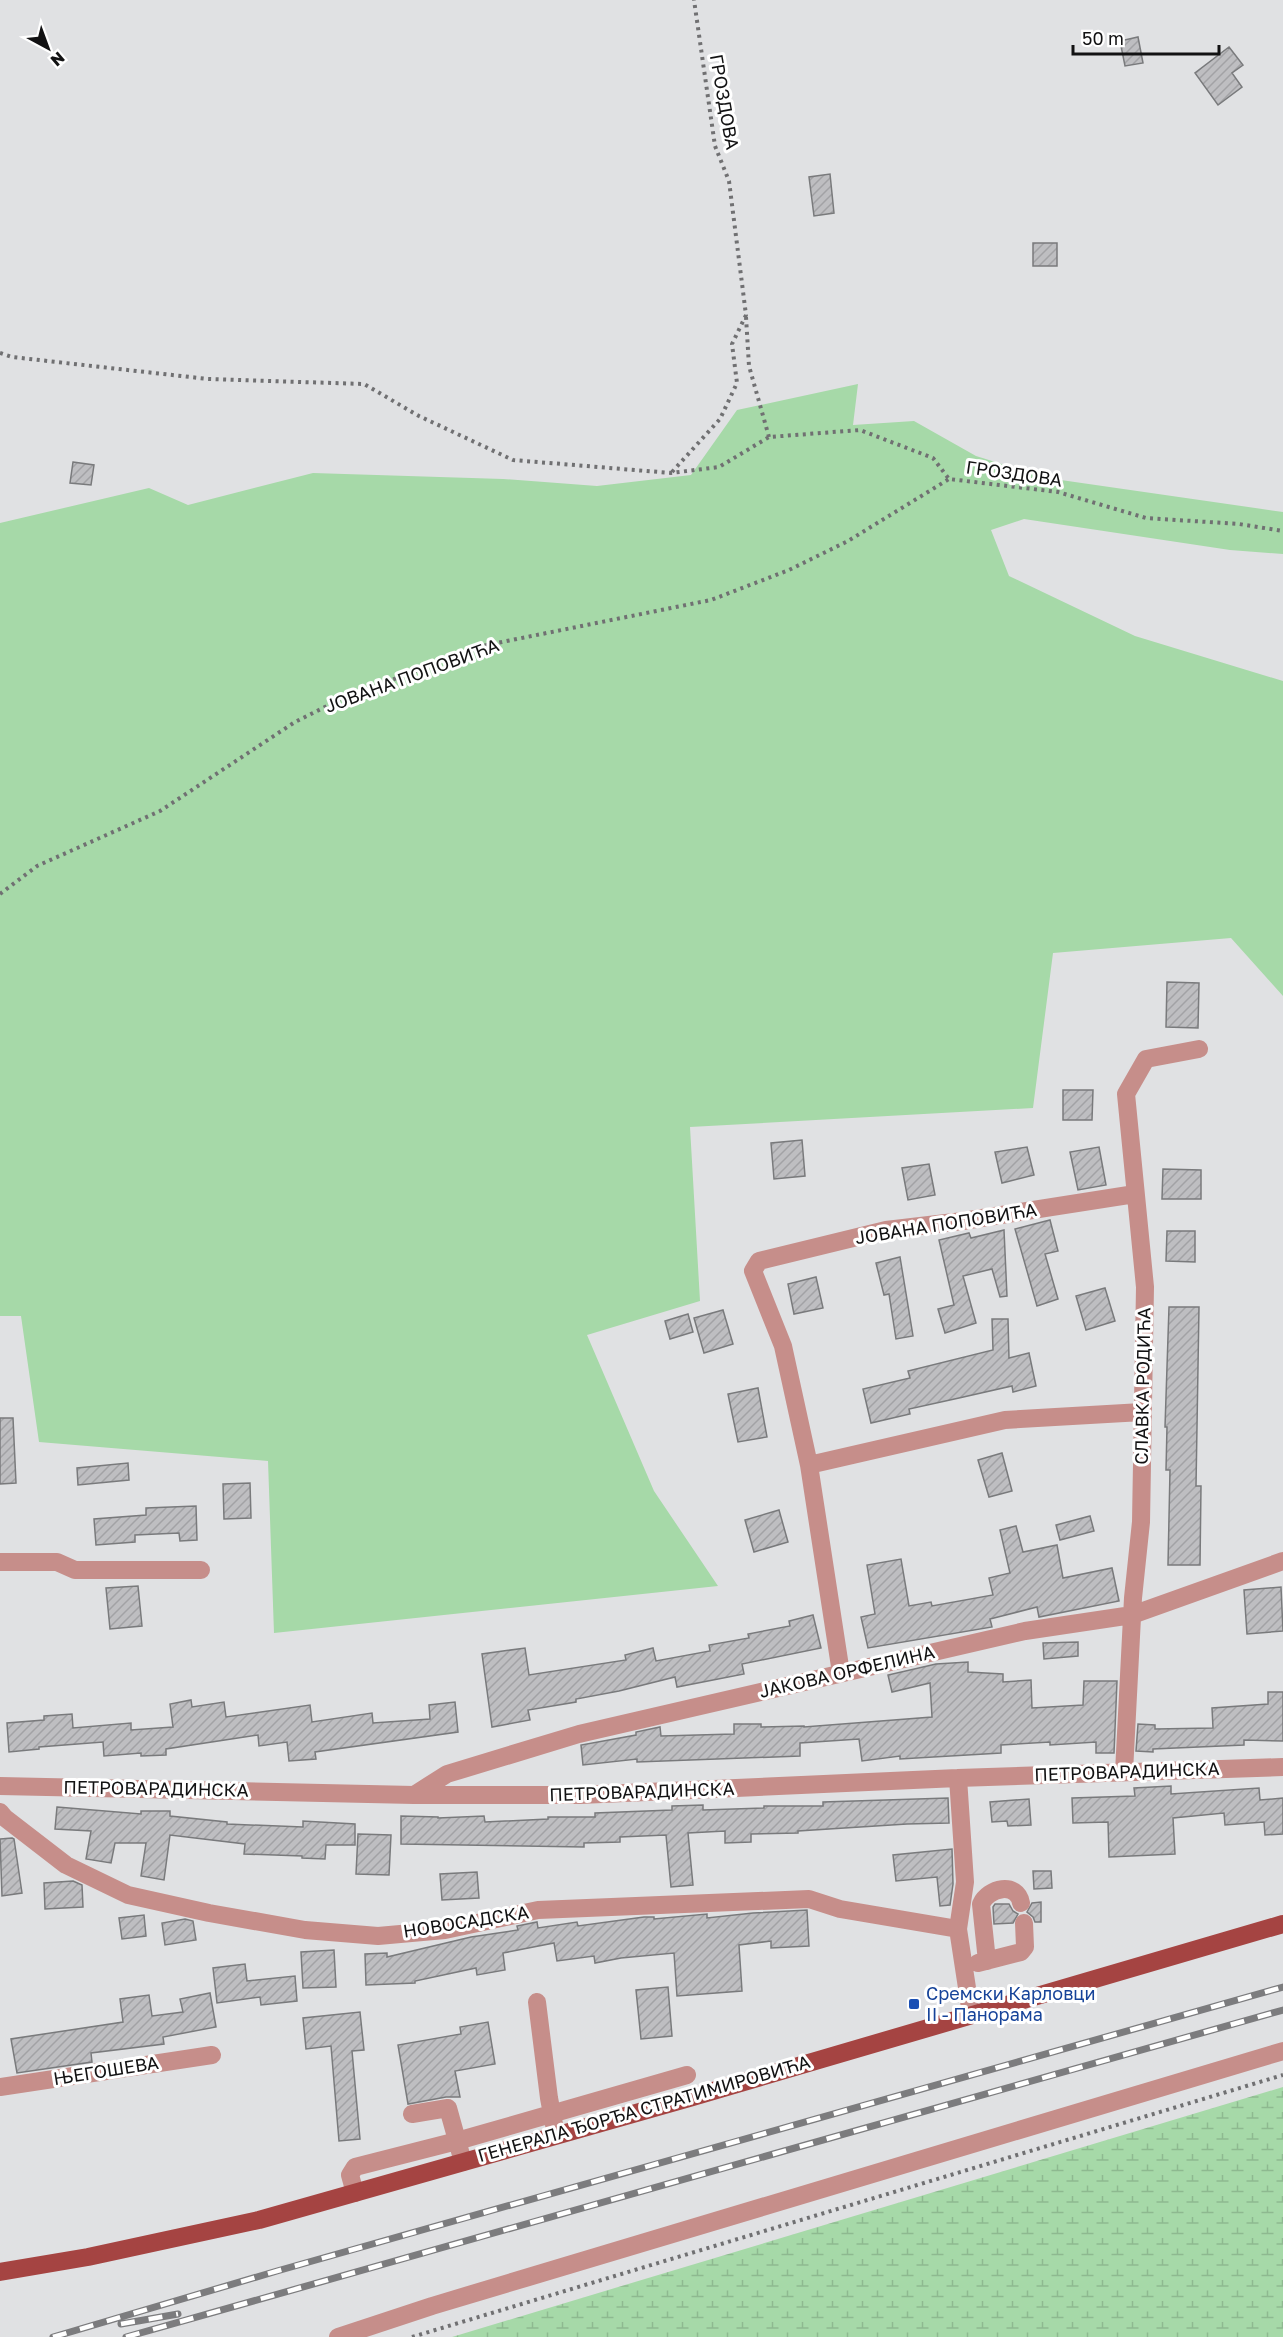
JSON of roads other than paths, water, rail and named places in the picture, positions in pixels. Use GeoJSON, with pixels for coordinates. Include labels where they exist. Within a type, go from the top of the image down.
{"type":"FeatureCollection","features":[{"type":"Feature","properties":{"kind":"main road","name":"ГЕНЕРАЛА ЂОРЂА СТРАТИМИРОВИЋА"},"geometry":{"type":"LineString","coordinates":[[0,2272],[88,2257],[259,2220],[1283,1924]]}},
{"type":"Feature","properties":{"kind":"street","name":"СЛАВКА РОДИЋА"},"geometry":{"type":"LineString","coordinates":[[1124,1772],[1132,1616],[1141,1522],[1145,1287],[1126,1094],[1146,1059],[1199,1049]]}},
{"type":"Feature","properties":{"kind":"street","name":"ЈОВАНА ПОПОВИЋА"},"geometry":{"type":"LineString","coordinates":[[809,1465],[783,1346],[753,1271],[759,1261],[886,1230],[963,1221],[1135,1194]]}},
{"type":"Feature","properties":{"kind":"street"},"geometry":{"type":"LineString","coordinates":[[841,1673],[809,1465],[1005,1420],[1142,1412]]}},
{"type":"Feature","properties":{"kind":"street","name":"ЈАКОВА ОРФЕЛИНА"},"geometry":{"type":"LineString","coordinates":[[414,1795],[447,1774],[579,1734],[1025,1631],[1132,1616],[1283,1561]]}},
{"type":"Feature","properties":{"kind":"street"},"geometry":{"type":"LineString","coordinates":[[0,1562],[57,1562],[75,1570],[201,1570]]}},
{"type":"Feature","properties":{"kind":"street","name":"ПЕТРОВАРАДИНСКА"},"geometry":{"type":"LineString","coordinates":[[0,1786],[414,1795],[580,1795],[958,1778],[1283,1767]]}},
{"type":"Feature","properties":{"kind":"street"},"geometry":{"type":"LineString","coordinates":[[958,1778],[964,1882],[958,1929],[971,2014]]}},
{"type":"Feature","properties":{"kind":"street","name":"НОВОСАДСКА"},"geometry":{"type":"LineString","coordinates":[[0,1812],[66,1865],[128,1895],[209,1913],[305,1930],[378,1936],[445,1930],[538,1910],[809,1899],[840,1909],[958,1929]]}},
{"type":"Feature","properties":{"kind":"street"},"geometry":{"type":"LineString","coordinates":[[987,1961],[981,1904],[984,1898],[989,1893],[1010,1889],[1019,1895],[1021,1903]]}},
{"type":"Feature","properties":{"kind":"street"},"geometry":{"type":"LineString","coordinates":[[964,1966],[1021,1952],[1025,1947],[1024,1923]]}},
{"type":"Feature","properties":{"kind":"street"},"geometry":{"type":"LineString","coordinates":[[537,2002],[556,2135]]}},
{"type":"Feature","properties":{"kind":"street"},"geometry":{"type":"LineString","coordinates":[[338,2337],[432,2306],[1283,2051]]}},
{"type":"Feature","properties":{"kind":"street","name":"ЊЕГОШЕВА"},"geometry":{"type":"LineString","coordinates":[[0,2087],[212,2055]]}},
{"type":"Feature","properties":{"kind":"street"},"geometry":{"type":"LineString","coordinates":[[355,2193],[350,2175],[355,2167],[457,2141],[687,2075]]}},
{"type":"Feature","properties":{"kind":"street"},"geometry":{"type":"LineString","coordinates":[[412,2114],[448,2108],[463,2162]]}},
{"type":"Feature","properties":{"kind":"railway"},"geometry":{"type":"LineString","coordinates":[[53,2337],[277,2271],[1283,1987]]}},
{"type":"Feature","properties":{"kind":"railway"},"geometry":{"type":"LineString","coordinates":[[126,2337],[1283,2010]]}},
{"type":"Feature","properties":{"kind":"railway"},"geometry":{"type":"LineString","coordinates":[[121,2324],[178,2314]]}},
{"type":"Feature","properties":{"kind":"place","name":"Сремски Карловци II - Панорама"},"geometry":{"type":"Point","coordinates":[914,2004]}}]}
